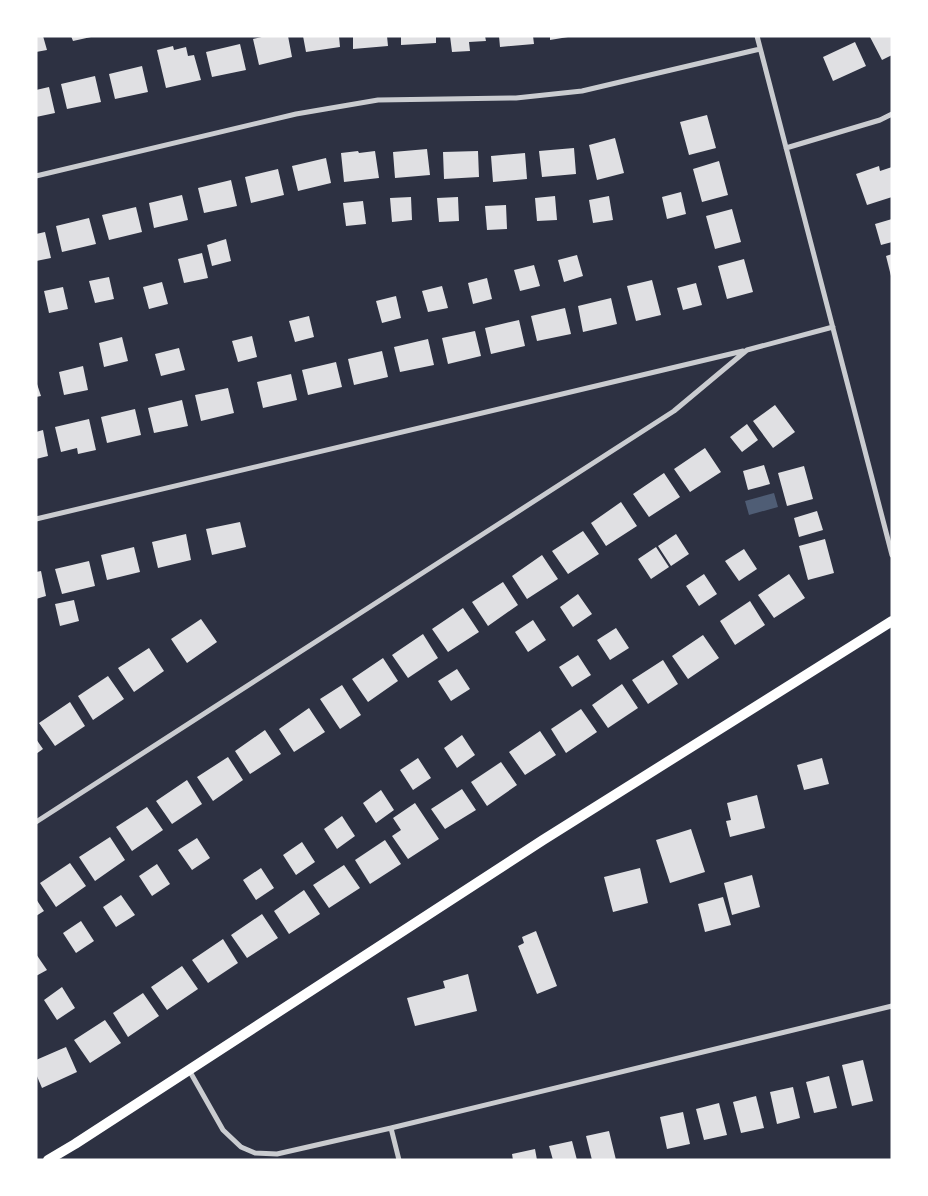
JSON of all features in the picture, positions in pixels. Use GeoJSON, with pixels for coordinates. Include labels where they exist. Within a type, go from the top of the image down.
{"type":"FeatureCollection","features":[{"type":"Feature","properties":{"kind":"main road"},"geometry":{"type":"LineString","coordinates":[[48,1160],[535,846],[892,621]]}},
{"type":"Feature","properties":{"kind":"street"},"geometry":{"type":"LineString","coordinates":[[757,36],[892,555]]}},
{"type":"Feature","properties":{"kind":"street"},"geometry":{"type":"LineString","coordinates":[[36,176],[296,114],[378,100],[516,98],[582,91],[760,49]]}},
{"type":"Feature","properties":{"kind":"street"},"geometry":{"type":"LineString","coordinates":[[786,148],[880,120],[892,114]]}},
{"type":"Feature","properties":{"kind":"street"},"geometry":{"type":"LineString","coordinates":[[36,519],[833,328]]}},
{"type":"Feature","properties":{"kind":"street"},"geometry":{"type":"LineString","coordinates":[[36,822],[674,411],[747,350]]}},
{"type":"Feature","properties":{"kind":"street"},"geometry":{"type":"LineString","coordinates":[[189,1070],[224,1130],[241,1147],[255,1152],[277,1154],[892,1006]]}},
{"type":"Feature","properties":{"kind":"street"},"geometry":{"type":"LineString","coordinates":[[391,1128],[399,1160]]}},
{"type":"Feature","properties":{"kind":"water"},"geometry":{"type":"Polygon","coordinates":[[[774,493],[778,507],[749,515],[745,501],[774,493]]]}},
{"type":"Feature","properties":{"kind":"building"},"geometry":{"type":"Polygon","coordinates":[[[36,36],[43,36],[47,50],[36,52],[36,36]]]}},
{"type":"Feature","properties":{"kind":"building"},"geometry":{"type":"Polygon","coordinates":[[[71,36],[91,36],[91,37],[73,41],[71,36]]]}},
{"type":"Feature","properties":{"kind":"building"},"geometry":{"type":"Polygon","coordinates":[[[266,36],[288,36],[292,57],[259,65],[253,39],[266,36]]]}},
{"type":"Feature","properties":{"kind":"building"},"geometry":{"type":"Polygon","coordinates":[[[303,36],[339,36],[340,47],[306,52],[303,36]]]}},
{"type":"Feature","properties":{"kind":"building"},"geometry":{"type":"Polygon","coordinates":[[[353,36],[387,36],[388,46],[353,49],[353,36]]]}},
{"type":"Feature","properties":{"kind":"building"},"geometry":{"type":"Polygon","coordinates":[[[401,36],[436,36],[436,43],[401,45],[401,36]]]}},
{"type":"Feature","properties":{"kind":"building"},"geometry":{"type":"Polygon","coordinates":[[[450,36],[485,36],[486,41],[469,42],[470,51],[452,52],[450,36]]]}},
{"type":"Feature","properties":{"kind":"building"},"geometry":{"type":"Polygon","coordinates":[[[499,36],[533,36],[534,44],[500,47],[499,36]]]}},
{"type":"Feature","properties":{"kind":"building"},"geometry":{"type":"Polygon","coordinates":[[[550,36],[568,36],[568,37],[550,40],[550,36]]]}},
{"type":"Feature","properties":{"kind":"building"},"geometry":{"type":"Polygon","coordinates":[[[871,36],[892,36],[892,55],[882,60],[871,36]]]}},
{"type":"Feature","properties":{"kind":"building"},"geometry":{"type":"Polygon","coordinates":[[[855,42],[866,66],[833,81],[823,57],[855,42]]]}},
{"type":"Feature","properties":{"kind":"building"},"geometry":{"type":"Polygon","coordinates":[[[240,44],[246,70],[212,77],[206,52],[240,44]]]}},
{"type":"Feature","properties":{"kind":"building"},"geometry":{"type":"Polygon","coordinates":[[[173,46],[174,50],[186,47],[188,56],[194,55],[201,80],[166,88],[157,50],[173,46]]]}},
{"type":"Feature","properties":{"kind":"building"},"geometry":{"type":"Polygon","coordinates":[[[142,66],[148,92],[115,99],[109,74],[142,66]]]}},
{"type":"Feature","properties":{"kind":"building"},"geometry":{"type":"Polygon","coordinates":[[[95,76],[101,102],[67,109],[61,84],[95,76]]]}},
{"type":"Feature","properties":{"kind":"building"},"geometry":{"type":"Polygon","coordinates":[[[49,87],[55,113],[36,117],[36,90],[49,87]]]}},
{"type":"Feature","properties":{"kind":"building"},"geometry":{"type":"Polygon","coordinates":[[[707,115],[716,148],[689,155],[680,122],[707,115]]]}},
{"type":"Feature","properties":{"kind":"building"},"geometry":{"type":"Polygon","coordinates":[[[615,138],[624,173],[597,180],[589,145],[615,138]]]}},
{"type":"Feature","properties":{"kind":"building"},"geometry":{"type":"Polygon","coordinates":[[[574,148],[576,174],[542,177],[539,151],[574,148]]]}},
{"type":"Feature","properties":{"kind":"building"},"geometry":{"type":"Polygon","coordinates":[[[427,149],[430,175],[395,178],[393,152],[427,149]]]}},
{"type":"Feature","properties":{"kind":"building"},"geometry":{"type":"Polygon","coordinates":[[[358,151],[359,153],[375,151],[379,178],[344,182],[341,153],[358,151]]]}},
{"type":"Feature","properties":{"kind":"building"},"geometry":{"type":"Polygon","coordinates":[[[478,151],[479,177],[444,179],[443,152],[478,151]]]}},
{"type":"Feature","properties":{"kind":"building"},"geometry":{"type":"Polygon","coordinates":[[[525,153],[527,179],[493,182],[491,156],[525,153]]]}},
{"type":"Feature","properties":{"kind":"building"},"geometry":{"type":"Polygon","coordinates":[[[326,158],[331,183],[298,191],[292,166],[326,158]]]}},
{"type":"Feature","properties":{"kind":"building"},"geometry":{"type":"Polygon","coordinates":[[[719,161],[728,195],[702,202],[693,169],[719,161]]]}},
{"type":"Feature","properties":{"kind":"building"},"geometry":{"type":"Polygon","coordinates":[[[879,166],[880,171],[892,167],[892,197],[867,205],[856,174],[879,166]]]}},
{"type":"Feature","properties":{"kind":"building"},"geometry":{"type":"Polygon","coordinates":[[[278,169],[284,195],[251,203],[245,177],[278,169]]]}},
{"type":"Feature","properties":{"kind":"building"},"geometry":{"type":"Polygon","coordinates":[[[231,180],[237,206],[204,213],[198,188],[231,180]]]}},
{"type":"Feature","properties":{"kind":"building"},"geometry":{"type":"Polygon","coordinates":[[[681,192],[686,214],[667,219],[662,197],[681,192]]]}},
{"type":"Feature","properties":{"kind":"building"},"geometry":{"type":"Polygon","coordinates":[[[182,195],[188,220],[154,228],[149,203],[182,195]]]}},
{"type":"Feature","properties":{"kind":"building"},"geometry":{"type":"Polygon","coordinates":[[[555,196],[557,220],[537,221],[535,198],[555,196]]]}},
{"type":"Feature","properties":{"kind":"building"},"geometry":{"type":"Polygon","coordinates":[[[609,196],[613,220],[593,223],[589,200],[609,196]]]}},
{"type":"Feature","properties":{"kind":"building"},"geometry":{"type":"Polygon","coordinates":[[[411,197],[412,220],[392,222],[390,198],[411,197]]]}},
{"type":"Feature","properties":{"kind":"building"},"geometry":{"type":"Polygon","coordinates":[[[458,197],[459,221],[439,222],[437,198],[458,197]]]}},
{"type":"Feature","properties":{"kind":"building"},"geometry":{"type":"Polygon","coordinates":[[[363,201],[366,224],[346,226],[343,203],[363,201]]]}},
{"type":"Feature","properties":{"kind":"building"},"geometry":{"type":"Polygon","coordinates":[[[506,205],[507,229],[487,230],[485,206],[506,205]]]}},
{"type":"Feature","properties":{"kind":"building"},"geometry":{"type":"Polygon","coordinates":[[[136,207],[142,232],[109,240],[102,215],[136,207]]]}},
{"type":"Feature","properties":{"kind":"building"},"geometry":{"type":"Polygon","coordinates":[[[732,209],[741,242],[715,249],[706,216],[732,209]]]}},
{"type":"Feature","properties":{"kind":"building"},"geometry":{"type":"Polygon","coordinates":[[[89,218],[96,244],[62,252],[56,226],[89,218]]]}},
{"type":"Feature","properties":{"kind":"building"},"geometry":{"type":"Polygon","coordinates":[[[892,219],[892,242],[881,245],[875,224],[892,219]]]}},
{"type":"Feature","properties":{"kind":"building"},"geometry":{"type":"Polygon","coordinates":[[[45,232],[51,258],[36,261],[36,234],[45,232]]]}},
{"type":"Feature","properties":{"kind":"building"},"geometry":{"type":"Polygon","coordinates":[[[226,239],[231,261],[212,266],[207,245],[226,239]]]}},
{"type":"Feature","properties":{"kind":"building"},"geometry":{"type":"Polygon","coordinates":[[[202,253],[208,278],[184,283],[178,259],[202,253]]]}},
{"type":"Feature","properties":{"kind":"building"},"geometry":{"type":"Polygon","coordinates":[[[892,254],[892,276],[891,276],[886,256],[892,254]]]}},
{"type":"Feature","properties":{"kind":"building"},"geometry":{"type":"Polygon","coordinates":[[[577,255],[583,276],[564,282],[558,260],[577,255]]]}},
{"type":"Feature","properties":{"kind":"building"},"geometry":{"type":"Polygon","coordinates":[[[744,259],[753,292],[727,299],[718,266],[744,259]]]}},
{"type":"Feature","properties":{"kind":"building"},"geometry":{"type":"Polygon","coordinates":[[[534,265],[540,286],[520,291],[514,270],[534,265]]]}},
{"type":"Feature","properties":{"kind":"building"},"geometry":{"type":"Polygon","coordinates":[[[109,277],[114,299],[95,303],[89,281],[109,277]]]}},
{"type":"Feature","properties":{"kind":"building"},"geometry":{"type":"Polygon","coordinates":[[[487,278],[492,299],[473,304],[468,283],[487,278]]]}},
{"type":"Feature","properties":{"kind":"building"},"geometry":{"type":"Polygon","coordinates":[[[652,280],[661,315],[636,321],[627,286],[652,280]]]}},
{"type":"Feature","properties":{"kind":"building"},"geometry":{"type":"Polygon","coordinates":[[[162,282],[168,304],[149,309],[143,287],[162,282]]]}},
{"type":"Feature","properties":{"kind":"building"},"geometry":{"type":"Polygon","coordinates":[[[696,283],[702,305],[683,310],[677,288],[696,283]]]}},
{"type":"Feature","properties":{"kind":"building"},"geometry":{"type":"Polygon","coordinates":[[[442,286],[448,308],[428,312],[422,291],[442,286]]]}},
{"type":"Feature","properties":{"kind":"building"},"geometry":{"type":"Polygon","coordinates":[[[63,287],[68,309],[49,313],[44,291],[63,287]]]}},
{"type":"Feature","properties":{"kind":"building"},"geometry":{"type":"Polygon","coordinates":[[[396,296],[401,318],[382,323],[376,301],[396,296]]]}},
{"type":"Feature","properties":{"kind":"building"},"geometry":{"type":"Polygon","coordinates":[[[611,298],[617,324],[583,332],[578,306],[611,298]]]}},
{"type":"Feature","properties":{"kind":"building"},"geometry":{"type":"Polygon","coordinates":[[[565,308],[571,334],[537,341],[531,316],[565,308]]]}},
{"type":"Feature","properties":{"kind":"building"},"geometry":{"type":"Polygon","coordinates":[[[309,316],[314,337],[295,342],[289,321],[309,316]]]}},
{"type":"Feature","properties":{"kind":"building"},"geometry":{"type":"Polygon","coordinates":[[[519,320],[525,346],[491,354],[485,328],[519,320]]]}},
{"type":"Feature","properties":{"kind":"building"},"geometry":{"type":"Polygon","coordinates":[[[475,331],[481,356],[448,364],[442,338],[475,331]]]}},
{"type":"Feature","properties":{"kind":"building"},"geometry":{"type":"Polygon","coordinates":[[[252,336],[257,357],[238,362],[232,341],[252,336]]]}},
{"type":"Feature","properties":{"kind":"building"},"geometry":{"type":"Polygon","coordinates":[[[122,337],[128,361],[104,367],[99,343],[122,337]]]}},
{"type":"Feature","properties":{"kind":"building"},"geometry":{"type":"Polygon","coordinates":[[[428,339],[434,365],[400,372],[394,347],[428,339]]]}},
{"type":"Feature","properties":{"kind":"building"},"geometry":{"type":"Polygon","coordinates":[[[179,348],[185,370],[161,376],[155,354],[179,348]]]}},
{"type":"Feature","properties":{"kind":"building"},"geometry":{"type":"Polygon","coordinates":[[[382,351],[388,377],[354,385],[348,359],[382,351]]]}},
{"type":"Feature","properties":{"kind":"building"},"geometry":{"type":"Polygon","coordinates":[[[336,362],[342,387],[308,395],[302,370],[336,362]]]}},
{"type":"Feature","properties":{"kind":"building"},"geometry":{"type":"Polygon","coordinates":[[[83,366],[88,390],[64,395],[59,372],[83,366]]]}},
{"type":"Feature","properties":{"kind":"building"},"geometry":{"type":"Polygon","coordinates":[[[291,374],[297,400],[263,408],[257,382],[291,374]]]}},
{"type":"Feature","properties":{"kind":"building"},"geometry":{"type":"Polygon","coordinates":[[[36,381],[41,396],[36,397],[36,381]]]}},
{"type":"Feature","properties":{"kind":"building"},"geometry":{"type":"Polygon","coordinates":[[[228,388],[234,413],[201,421],[195,395],[228,388]]]}},
{"type":"Feature","properties":{"kind":"building"},"geometry":{"type":"Polygon","coordinates":[[[182,400],[188,426],[154,433],[148,408],[182,400]]]}},
{"type":"Feature","properties":{"kind":"building"},"geometry":{"type":"Polygon","coordinates":[[[775,405],[795,432],[773,448],[753,421],[775,405]]]}},
{"type":"Feature","properties":{"kind":"building"},"geometry":{"type":"Polygon","coordinates":[[[135,409],[141,435],[107,443],[101,417],[135,409]]]}},
{"type":"Feature","properties":{"kind":"building"},"geometry":{"type":"Polygon","coordinates":[[[89,419],[96,450],[78,454],[77,448],[61,452],[55,427],[89,419]]]}},
{"type":"Feature","properties":{"kind":"building"},"geometry":{"type":"Polygon","coordinates":[[[747,424],[758,440],[742,452],[730,437],[747,424]]]}},
{"type":"Feature","properties":{"kind":"building"},"geometry":{"type":"Polygon","coordinates":[[[43,430],[48,456],[36,459],[36,432],[43,430]]]}},
{"type":"Feature","properties":{"kind":"building"},"geometry":{"type":"Polygon","coordinates":[[[705,448],[721,472],[690,492],[674,469],[705,448]]]}},
{"type":"Feature","properties":{"kind":"building"},"geometry":{"type":"Polygon","coordinates":[[[764,465],[770,484],[748,490],[743,471],[764,465]]]}},
{"type":"Feature","properties":{"kind":"building"},"geometry":{"type":"Polygon","coordinates":[[[804,466],[813,499],[787,506],[778,473],[804,466]]]}},
{"type":"Feature","properties":{"kind":"building"},"geometry":{"type":"Polygon","coordinates":[[[664,473],[680,497],[649,517],[633,494],[664,473]]]}},
{"type":"Feature","properties":{"kind":"building"},"geometry":{"type":"Polygon","coordinates":[[[621,502],[637,526],[606,546],[591,523],[621,502]]]}},
{"type":"Feature","properties":{"kind":"building"},"geometry":{"type":"Polygon","coordinates":[[[817,511],[823,530],[799,537],[794,518],[817,511]]]}},
{"type":"Feature","properties":{"kind":"building"},"geometry":{"type":"Polygon","coordinates":[[[240,522],[246,547],[212,555],[206,529],[240,522]]]}},
{"type":"Feature","properties":{"kind":"building"},"geometry":{"type":"Polygon","coordinates":[[[583,531],[599,554],[568,574],[552,551],[583,531]]]}},
{"type":"Feature","properties":{"kind":"building"},"geometry":{"type":"Polygon","coordinates":[[[186,534],[191,560],[158,568],[152,542],[186,534]]]}},
{"type":"Feature","properties":{"kind":"building"},"geometry":{"type":"Polygon","coordinates":[[[676,534],[689,554],[671,566],[658,546],[676,534]]]}},
{"type":"Feature","properties":{"kind":"building"},"geometry":{"type":"Polygon","coordinates":[[[825,539],[834,573],[808,580],[799,546],[825,539]]]}},
{"type":"Feature","properties":{"kind":"building"},"geometry":{"type":"Polygon","coordinates":[[[134,547],[140,572],[107,580],[101,555],[134,547]]]}},
{"type":"Feature","properties":{"kind":"building"},"geometry":{"type":"Polygon","coordinates":[[[656,547],[669,567],[651,579],[638,559],[656,547]]]}},
{"type":"Feature","properties":{"kind":"building"},"geometry":{"type":"Polygon","coordinates":[[[744,549],[757,569],[739,581],[725,561],[744,549]]]}},
{"type":"Feature","properties":{"kind":"building"},"geometry":{"type":"Polygon","coordinates":[[[542,555],[558,579],[527,599],[512,576],[542,555]]]}},
{"type":"Feature","properties":{"kind":"building"},"geometry":{"type":"Polygon","coordinates":[[[89,561],[95,586],[62,594],[55,569],[89,561]]]}},
{"type":"Feature","properties":{"kind":"building"},"geometry":{"type":"Polygon","coordinates":[[[41,571],[46,596],[36,599],[36,572],[41,571]]]}},
{"type":"Feature","properties":{"kind":"building"},"geometry":{"type":"Polygon","coordinates":[[[704,574],[717,594],[699,606],[686,586],[704,574]]]}},
{"type":"Feature","properties":{"kind":"building"},"geometry":{"type":"Polygon","coordinates":[[[789,574],[805,598],[774,618],[758,595],[789,574]]]}},
{"type":"Feature","properties":{"kind":"building"},"geometry":{"type":"Polygon","coordinates":[[[503,582],[518,605],[488,626],[472,602],[503,582]]]}},
{"type":"Feature","properties":{"kind":"building"},"geometry":{"type":"Polygon","coordinates":[[[578,594],[592,614],[573,627],[560,607],[578,594]]]}},
{"type":"Feature","properties":{"kind":"building"},"geometry":{"type":"Polygon","coordinates":[[[74,600],[79,621],[60,626],[55,604],[74,600]]]}},
{"type":"Feature","properties":{"kind":"building"},"geometry":{"type":"Polygon","coordinates":[[[750,601],[765,625],[735,645],[720,621],[750,601]]]}},
{"type":"Feature","properties":{"kind":"building"},"geometry":{"type":"Polygon","coordinates":[[[463,608],[479,632],[448,652],[432,629],[463,608]]]}},
{"type":"Feature","properties":{"kind":"building"},"geometry":{"type":"Polygon","coordinates":[[[201,619],[217,642],[187,663],[171,639],[201,619]]]}},
{"type":"Feature","properties":{"kind":"building"},"geometry":{"type":"Polygon","coordinates":[[[533,620],[546,640],[528,652],[515,632],[533,620]]]}},
{"type":"Feature","properties":{"kind":"building"},"geometry":{"type":"Polygon","coordinates":[[[616,628],[629,648],[610,660],[597,640],[616,628]]]}},
{"type":"Feature","properties":{"kind":"building"},"geometry":{"type":"Polygon","coordinates":[[[423,634],[438,658],[408,678],[392,655],[423,634]]]}},
{"type":"Feature","properties":{"kind":"building"},"geometry":{"type":"Polygon","coordinates":[[[703,635],[719,658],[688,679],[672,656],[703,635]]]}},
{"type":"Feature","properties":{"kind":"building"},"geometry":{"type":"Polygon","coordinates":[[[149,648],[164,671],[134,692],[118,668],[149,648]]]}},
{"type":"Feature","properties":{"kind":"building"},"geometry":{"type":"Polygon","coordinates":[[[578,655],[591,675],[572,687],[559,667],[578,655]]]}},
{"type":"Feature","properties":{"kind":"building"},"geometry":{"type":"Polygon","coordinates":[[[383,658],[398,681],[368,702],[352,679],[383,658]]]}},
{"type":"Feature","properties":{"kind":"building"},"geometry":{"type":"Polygon","coordinates":[[[663,660],[678,684],[648,704],[632,680],[663,660]]]}},
{"type":"Feature","properties":{"kind":"building"},"geometry":{"type":"Polygon","coordinates":[[[457,669],[470,689],[451,701],[438,681],[457,669]]]}},
{"type":"Feature","properties":{"kind":"building"},"geometry":{"type":"Polygon","coordinates":[[[108,676],[124,699],[93,720],[78,696],[108,676]]]}},
{"type":"Feature","properties":{"kind":"building"},"geometry":{"type":"Polygon","coordinates":[[[622,684],[638,708],[608,728],[592,705],[622,684]]]}},
{"type":"Feature","properties":{"kind":"building"},"geometry":{"type":"Polygon","coordinates":[[[342,685],[361,715],[340,729],[320,699],[342,685]]]}},
{"type":"Feature","properties":{"kind":"building"},"geometry":{"type":"Polygon","coordinates":[[[70,702],[85,726],[55,746],[39,723],[70,702]]]}},
{"type":"Feature","properties":{"kind":"building"},"geometry":{"type":"Polygon","coordinates":[[[309,708],[325,732],[294,752],[279,729],[309,708]]]}},
{"type":"Feature","properties":{"kind":"building"},"geometry":{"type":"Polygon","coordinates":[[[581,709],[597,732],[566,753],[551,729],[581,709]]]}},
{"type":"Feature","properties":{"kind":"building"},"geometry":{"type":"Polygon","coordinates":[[[265,730],[281,754],[250,774],[235,751],[265,730]]]}},
{"type":"Feature","properties":{"kind":"building"},"geometry":{"type":"Polygon","coordinates":[[[540,731],[556,755],[525,775],[509,752],[540,731]]]}},
{"type":"Feature","properties":{"kind":"building"},"geometry":{"type":"Polygon","coordinates":[[[462,735],[475,755],[457,768],[444,748],[462,735]]]}},
{"type":"Feature","properties":{"kind":"building"},"geometry":{"type":"Polygon","coordinates":[[[36,739],[43,749],[36,754],[36,739]]]}},
{"type":"Feature","properties":{"kind":"building"},"geometry":{"type":"Polygon","coordinates":[[[228,757],[243,780],[213,801],[197,777],[228,757]]]}},
{"type":"Feature","properties":{"kind":"building"},"geometry":{"type":"Polygon","coordinates":[[[418,758],[431,778],[413,790],[400,770],[418,758]]]}},
{"type":"Feature","properties":{"kind":"building"},"geometry":{"type":"Polygon","coordinates":[[[822,758],[829,784],[804,790],[797,765],[822,758]]]}},
{"type":"Feature","properties":{"kind":"building"},"geometry":{"type":"Polygon","coordinates":[[[501,762],[517,785],[487,806],[471,782],[501,762]]]}},
{"type":"Feature","properties":{"kind":"building"},"geometry":{"type":"Polygon","coordinates":[[[187,780],[202,804],[172,824],[156,801],[187,780]]]}},
{"type":"Feature","properties":{"kind":"building"},"geometry":{"type":"Polygon","coordinates":[[[462,789],[476,810],[445,829],[431,809],[462,789]]]}},
{"type":"Feature","properties":{"kind":"building"},"geometry":{"type":"Polygon","coordinates":[[[381,790],[394,810],[376,823],[363,803],[381,790]]]}},
{"type":"Feature","properties":{"kind":"building"},"geometry":{"type":"Polygon","coordinates":[[[757,795],[765,828],[730,837],[726,821],[731,820],[727,803],[757,795]]]}},
{"type":"Feature","properties":{"kind":"building"},"geometry":{"type":"Polygon","coordinates":[[[415,803],[439,839],[408,859],[392,836],[401,830],[393,818],[415,803]]]}},
{"type":"Feature","properties":{"kind":"building"},"geometry":{"type":"Polygon","coordinates":[[[147,807],[163,830],[132,851],[116,827],[147,807]]]}},
{"type":"Feature","properties":{"kind":"building"},"geometry":{"type":"Polygon","coordinates":[[[342,816],[355,836],[337,849],[324,829],[342,816]]]}},
{"type":"Feature","properties":{"kind":"building"},"geometry":{"type":"Polygon","coordinates":[[[691,829],[705,872],[670,883],[656,840],[691,829]]]}},
{"type":"Feature","properties":{"kind":"building"},"geometry":{"type":"Polygon","coordinates":[[[110,837],[125,860],[95,881],[79,857],[110,837]]]}},
{"type":"Feature","properties":{"kind":"building"},"geometry":{"type":"Polygon","coordinates":[[[197,838],[210,858],[192,870],[178,850],[197,838]]]}},
{"type":"Feature","properties":{"kind":"building"},"geometry":{"type":"Polygon","coordinates":[[[385,840],[401,864],[370,884],[355,860],[385,840]]]}},
{"type":"Feature","properties":{"kind":"building"},"geometry":{"type":"Polygon","coordinates":[[[302,842],[315,862],[296,875],[283,855],[302,842]]]}},
{"type":"Feature","properties":{"kind":"building"},"geometry":{"type":"Polygon","coordinates":[[[70,863],[86,886],[56,907],[40,883],[70,863]]]}},
{"type":"Feature","properties":{"kind":"building"},"geometry":{"type":"Polygon","coordinates":[[[157,864],[170,884],[152,896],[139,876],[157,864]]]}},
{"type":"Feature","properties":{"kind":"building"},"geometry":{"type":"Polygon","coordinates":[[[344,865],[360,888],[329,908],[313,885],[344,865]]]}},
{"type":"Feature","properties":{"kind":"building"},"geometry":{"type":"Polygon","coordinates":[[[261,868],[274,888],[256,900],[243,880],[261,868]]]}},
{"type":"Feature","properties":{"kind":"building"},"geometry":{"type":"Polygon","coordinates":[[[640,868],[648,903],[613,912],[604,877],[640,868]]]}},
{"type":"Feature","properties":{"kind":"building"},"geometry":{"type":"Polygon","coordinates":[[[752,875],[760,907],[732,915],[724,883],[752,875]]]}},
{"type":"Feature","properties":{"kind":"building"},"geometry":{"type":"Polygon","coordinates":[[[304,890],[320,914],[289,934],[274,911],[304,890]]]}},
{"type":"Feature","properties":{"kind":"building"},"geometry":{"type":"Polygon","coordinates":[[[121,895],[135,915],[116,927],[103,907],[121,895]]]}},
{"type":"Feature","properties":{"kind":"building"},"geometry":{"type":"Polygon","coordinates":[[[723,897],[731,925],[705,932],[698,904],[723,897]]]}},
{"type":"Feature","properties":{"kind":"building"},"geometry":{"type":"Polygon","coordinates":[[[36,899],[44,911],[36,916],[36,899]]]}},
{"type":"Feature","properties":{"kind":"building"},"geometry":{"type":"Polygon","coordinates":[[[262,914],[278,938],[247,958],[231,935],[262,914]]]}},
{"type":"Feature","properties":{"kind":"building"},"geometry":{"type":"Polygon","coordinates":[[[81,921],[94,941],[76,953],[63,933],[81,921]]]}},
{"type":"Feature","properties":{"kind":"building"},"geometry":{"type":"Polygon","coordinates":[[[536,931],[557,986],[537,994],[518,946],[524,943],[522,937],[536,931]]]}},
{"type":"Feature","properties":{"kind":"building"},"geometry":{"type":"Polygon","coordinates":[[[223,939],[238,963],[208,983],[192,960],[223,939]]]}},
{"type":"Feature","properties":{"kind":"building"},"geometry":{"type":"Polygon","coordinates":[[[36,954],[47,970],[36,976],[36,954]]]}},
{"type":"Feature","properties":{"kind":"building"},"geometry":{"type":"Polygon","coordinates":[[[182,966],[198,989],[167,1010],[151,987],[182,966]]]}},
{"type":"Feature","properties":{"kind":"building"},"geometry":{"type":"Polygon","coordinates":[[[468,974],[477,1011],[415,1026],[407,998],[445,988],[443,981],[468,974]]]}},
{"type":"Feature","properties":{"kind":"building"},"geometry":{"type":"Polygon","coordinates":[[[62,987],[75,1008],[57,1020],[44,1000],[62,987]]]}},
{"type":"Feature","properties":{"kind":"building"},"geometry":{"type":"Polygon","coordinates":[[[143,993],[159,1016],[128,1037],[113,1013],[143,993]]]}},
{"type":"Feature","properties":{"kind":"building"},"geometry":{"type":"Polygon","coordinates":[[[105,1020],[121,1043],[90,1063],[74,1040],[105,1020]]]}},
{"type":"Feature","properties":{"kind":"building"},"geometry":{"type":"Polygon","coordinates":[[[66,1047],[77,1072],[42,1088],[36,1074],[36,1060],[66,1047]]]}},
{"type":"Feature","properties":{"kind":"building"},"geometry":{"type":"Polygon","coordinates":[[[863,1060],[873,1101],[852,1106],[842,1065],[863,1060]]]}},
{"type":"Feature","properties":{"kind":"building"},"geometry":{"type":"Polygon","coordinates":[[[829,1076],[837,1108],[814,1113],[806,1082],[829,1076]]]}},
{"type":"Feature","properties":{"kind":"building"},"geometry":{"type":"Polygon","coordinates":[[[793,1087],[800,1118],[777,1124],[770,1092],[793,1087]]]}},
{"type":"Feature","properties":{"kind":"building"},"geometry":{"type":"Polygon","coordinates":[[[756,1096],[764,1128],[741,1133],[733,1102],[756,1096]]]}},
{"type":"Feature","properties":{"kind":"building"},"geometry":{"type":"Polygon","coordinates":[[[719,1103],[727,1135],[704,1140],[696,1109],[719,1103]]]}},
{"type":"Feature","properties":{"kind":"building"},"geometry":{"type":"Polygon","coordinates":[[[683,1112],[690,1144],[667,1149],[660,1117],[683,1112]]]}},
{"type":"Feature","properties":{"kind":"building"},"geometry":{"type":"Polygon","coordinates":[[[609,1131],[616,1160],[592,1160],[586,1136],[609,1131]]]}},
{"type":"Feature","properties":{"kind":"building"},"geometry":{"type":"Polygon","coordinates":[[[572,1141],[577,1160],[553,1160],[549,1146],[572,1141]]]}},
{"type":"Feature","properties":{"kind":"building"},"geometry":{"type":"Polygon","coordinates":[[[535,1149],[537,1160],[513,1160],[512,1154],[535,1149]]]}}]}
